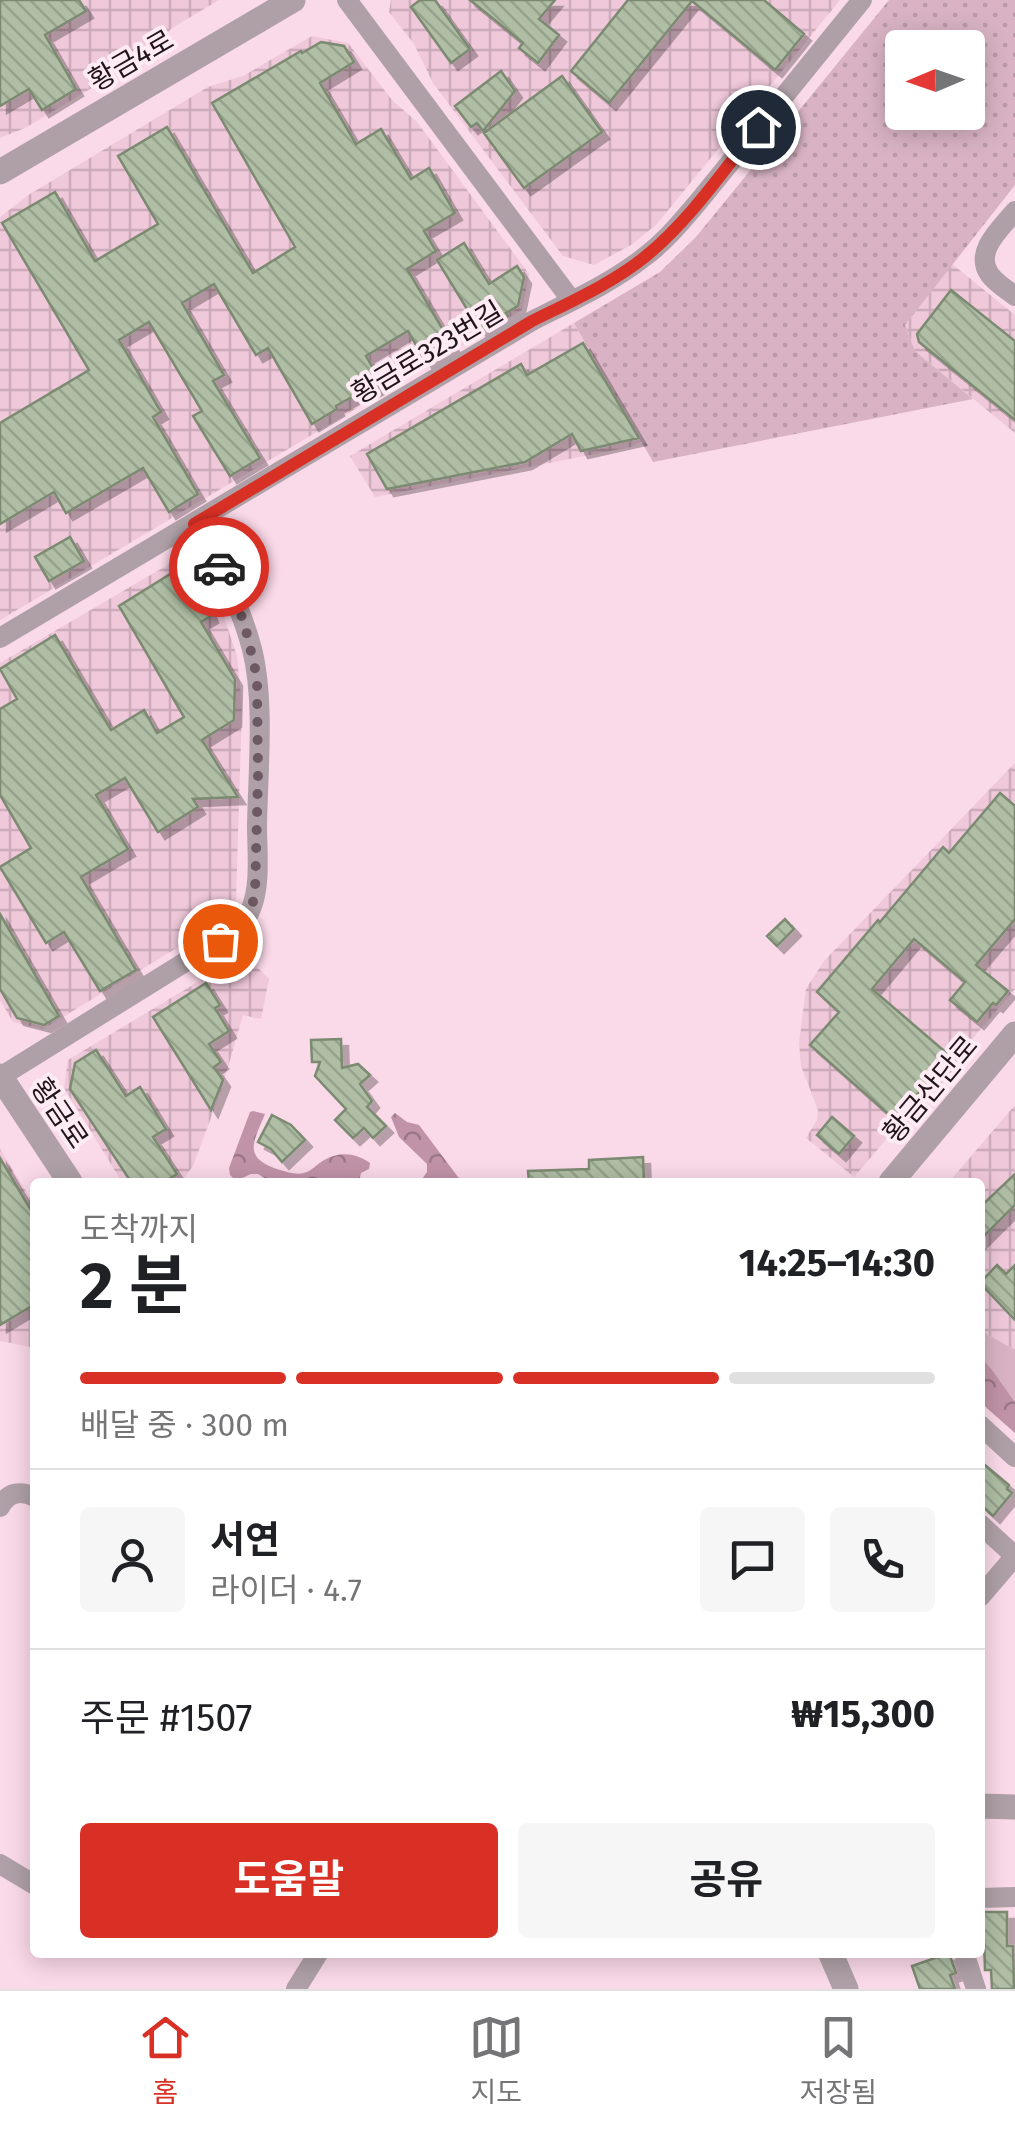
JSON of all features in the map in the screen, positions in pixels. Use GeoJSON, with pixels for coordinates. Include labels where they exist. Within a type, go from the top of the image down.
{"type":"FeatureCollection","features":[{"type":"Feature","properties":{"kind":"street","name":"황금4로"},"geometry":{"type":"LineString","coordinates":[[0,172],[293,0]]}},
{"type":"Feature","properties":{"kind":"street"},"geometry":{"type":"LineString","coordinates":[[346,0],[572,301]]}},
{"type":"Feature","properties":{"kind":"street","name":"황금로323번길"},"geometry":{"type":"LineString","coordinates":[[0,638],[643,258],[680,223],[862,0]]}},
{"type":"Feature","properties":{"kind":"street"},"geometry":{"type":"LineString","coordinates":[[1015,211],[985,251],[985,265],[990,275],[1015,296]]}},
{"type":"Feature","properties":{"kind":"street"},"geometry":{"type":"LineString","coordinates":[[0,1077],[220,941],[244,922],[251,909],[256,879],[255,662],[234,595],[194,524]]}},
{"type":"Feature","properties":{"kind":"street","name":"황금산단로"},"geometry":{"type":"LineString","coordinates":[[895,1178],[1015,1034]]}},
{"type":"Feature","properties":{"kind":"street","name":"황금로"},"geometry":{"type":"LineString","coordinates":[[0,1077],[67,1178]]}},
{"type":"Feature","properties":{"kind":"street"},"geometry":{"type":"LineString","coordinates":[[985,1429],[1015,1456]]}},
{"type":"Feature","properties":{"kind":"street"},"geometry":{"type":"LineString","coordinates":[[0,1507],[11,1494],[30,1495]]}},
{"type":"Feature","properties":{"kind":"street"},"geometry":{"type":"LineString","coordinates":[[985,1529],[1015,1556],[985,1591]]}},
{"type":"Feature","properties":{"kind":"street"},"geometry":{"type":"LineString","coordinates":[[985,1806],[1015,1806]]}},
{"type":"Feature","properties":{"kind":"street"},"geometry":{"type":"LineString","coordinates":[[0,1864],[30,1882]]}},
{"type":"Feature","properties":{"kind":"street"},"geometry":{"type":"LineString","coordinates":[[985,1898],[1015,1897]]}},
{"type":"Feature","properties":{"kind":"street"},"geometry":{"type":"LineString","coordinates":[[296,1989],[315,1958]]}},
{"type":"Feature","properties":{"kind":"street"},"geometry":{"type":"LineString","coordinates":[[833,1958],[848,1989]]}},
{"type":"Feature","properties":{"kind":"street"},"geometry":{"type":"LineString","coordinates":[[843,1958],[848,1989]]}},
{"type":"Feature","properties":{"kind":"street"},"geometry":{"type":"LineString","coordinates":[[966,1958],[976,1989]]}},
{"type":"Feature","properties":{"kind":"shaded area"},"geometry":{"type":"Polygon","coordinates":[[[0,0],[219,0],[172,28],[145,56],[25,128],[0,138],[0,0]]]}},
{"type":"Feature","properties":{"kind":"shaded area"},"geometry":{"type":"Polygon","coordinates":[[[391,0],[840,0],[656,225],[631,245],[594,265],[563,256],[433,83],[414,44],[389,12],[391,0]]]}},
{"type":"Feature","properties":{"kind":"shaded area"},"geometry":{"type":"Polygon","coordinates":[[[889,0],[1015,0],[1015,185],[905,325],[915,351],[973,399],[653,462],[574,323],[660,272],[696,237],[889,0]]]}},
{"type":"Feature","properties":{"kind":"shaded area"},"geometry":{"type":"Polygon","coordinates":[[[312,36],[348,43],[392,100],[417,122],[529,274],[522,310],[0,620],[0,217],[30,194],[208,87],[243,76],[312,36]]]}},
{"type":"Feature","properties":{"kind":"shaded area"},"geometry":{"type":"Polygon","coordinates":[[[951,263],[1015,315],[1015,433],[915,351],[905,325],[951,263]]]}},
{"type":"Feature","properties":{"kind":"shaded area"},"geometry":{"type":"Polygon","coordinates":[[[574,323],[642,441],[631,447],[375,497],[350,456],[574,323]]]}},
{"type":"Feature","properties":{"kind":"shaded area"},"geometry":{"type":"Polygon","coordinates":[[[171,563],[201,572],[223,614],[237,656],[242,706],[236,899],[218,923],[43,1029],[13,1022],[0,1000],[0,663],[171,563]]]}},
{"type":"Feature","properties":{"kind":"shaded area"},"geometry":{"type":"Polygon","coordinates":[[[1015,763],[1015,989],[854,1177],[806,1138],[817,1120],[818,1110],[801,1066],[799,1043],[806,989],[824,961],[1015,763]]]}},
{"type":"Feature","properties":{"kind":"shaded area"},"geometry":{"type":"Polygon","coordinates":[[[244,954],[269,979],[261,1019],[243,1015],[221,1091],[193,1166],[184,1178],[120,1178],[64,1088],[68,1060],[244,954]]]}},
{"type":"Feature","properties":{"kind":"shaded area"},"geometry":{"type":"Polygon","coordinates":[[[1015,1105],[1015,1350],[985,1333],[985,1178],[952,1178],[1015,1105]]]}},
{"type":"Feature","properties":{"kind":"shaded area"},"geometry":{"type":"Polygon","coordinates":[[[0,1149],[30,1198],[30,1347],[0,1341],[0,1149]]]}},
{"type":"Feature","properties":{"kind":"shaded area"},"geometry":{"type":"Polygon","coordinates":[[[985,1333],[1015,1350],[1015,1402],[985,1362],[985,1333]]]}},
{"type":"Feature","properties":{"kind":"green space"},"geometry":{"type":"Polygon","coordinates":[[[250,1112],[265,1114],[254,1148],[255,1155],[268,1165],[301,1174],[330,1157],[348,1154],[370,1163],[369,1169],[360,1178],[264,1178],[251,1174],[233,1178],[229,1168],[250,1112]]]}},
{"type":"Feature","properties":{"kind":"green space"},"geometry":{"type":"Polygon","coordinates":[[[395,1113],[419,1125],[459,1178],[423,1178],[427,1164],[399,1137],[391,1117],[395,1113]]]}},
{"type":"Feature","properties":{"kind":"green space"},"geometry":{"type":"Polygon","coordinates":[[[985,1362],[1015,1402],[1015,1433],[985,1406],[985,1362]]]}},
{"type":"Feature","properties":{"kind":"building"},"geometry":{"type":"Polygon","coordinates":[[[0,0],[79,0],[86,11],[45,35],[76,89],[42,110],[29,89],[0,106],[0,0]]]}},
{"type":"Feature","properties":{"kind":"building"},"geometry":{"type":"Polygon","coordinates":[[[420,0],[435,0],[470,49],[451,63],[411,7],[420,0]]]}},
{"type":"Feature","properties":{"kind":"building"},"geometry":{"type":"Polygon","coordinates":[[[470,0],[555,0],[539,19],[559,35],[538,63],[519,48],[523,43],[470,0]]]}},
{"type":"Feature","properties":{"kind":"building"},"geometry":{"type":"Polygon","coordinates":[[[628,0],[764,0],[804,34],[775,70],[692,1],[609,103],[571,71],[628,0]]]}},
{"type":"Feature","properties":{"kind":"building"},"geometry":{"type":"Polygon","coordinates":[[[321,42],[344,46],[354,62],[320,83],[356,144],[381,129],[411,179],[429,168],[455,213],[424,231],[436,251],[407,269],[452,345],[425,361],[408,331],[366,356],[382,384],[336,406],[312,424],[268,348],[256,355],[214,284],[182,303],[224,375],[213,381],[260,458],[230,476],[193,416],[202,411],[149,322],[119,340],[161,412],[153,417],[198,494],[169,512],[143,468],[66,513],[54,492],[0,524],[0,423],[89,370],[2,223],[55,192],[95,261],[158,224],[118,156],[167,127],[253,273],[295,247],[212,103],[321,42]]]}},
{"type":"Feature","properties":{"kind":"building"},"geometry":{"type":"Polygon","coordinates":[[[501,71],[515,91],[483,131],[477,123],[471,127],[455,106],[501,71]]]}},
{"type":"Feature","properties":{"kind":"building"},"geometry":{"type":"Polygon","coordinates":[[[562,76],[602,132],[524,188],[484,133],[562,76]]]}},
{"type":"Feature","properties":{"kind":"building"},"geometry":{"type":"Polygon","coordinates":[[[464,243],[489,284],[517,266],[524,277],[518,306],[481,332],[437,260],[464,243]]]}},
{"type":"Feature","properties":{"kind":"building"},"geometry":{"type":"Polygon","coordinates":[[[951,290],[1015,341],[1015,420],[919,342],[917,334],[951,290]]]}},
{"type":"Feature","properties":{"kind":"building"},"geometry":{"type":"Polygon","coordinates":[[[583,343],[639,438],[581,451],[572,434],[525,462],[387,489],[367,454],[521,364],[527,375],[583,343]]]}},
{"type":"Feature","properties":{"kind":"building"},"geometry":{"type":"Polygon","coordinates":[[[70,537],[84,561],[49,581],[35,557],[70,537]]]}},
{"type":"Feature","properties":{"kind":"building"},"geometry":{"type":"Polygon","coordinates":[[[172,573],[198,583],[211,616],[201,622],[235,679],[234,720],[202,740],[238,797],[193,799],[198,807],[158,832],[125,778],[96,795],[128,849],[81,877],[136,970],[100,991],[64,932],[46,943],[0,867],[31,848],[0,795],[0,709],[17,699],[0,669],[55,635],[111,730],[144,710],[157,733],[184,717],[119,606],[172,573]]]}},
{"type":"Feature","properties":{"kind":"building"},"geometry":{"type":"Polygon","coordinates":[[[1000,793],[1015,806],[1015,919],[976,965],[1008,991],[977,1022],[950,1000],[965,982],[914,939],[872,989],[950,1056],[895,1120],[810,1045],[839,1012],[817,992],[943,847],[949,853],[1000,793]]]}},
{"type":"Feature","properties":{"kind":"building"},"geometry":{"type":"Polygon","coordinates":[[[0,914],[59,1016],[44,1025],[17,1018],[0,989],[0,914]]]}},
{"type":"Feature","properties":{"kind":"building"},"geometry":{"type":"Polygon","coordinates":[[[785,919],[794,929],[777,946],[767,936],[785,919]]]}},
{"type":"Feature","properties":{"kind":"building"},"geometry":{"type":"Polygon","coordinates":[[[206,983],[220,1005],[215,1008],[229,1031],[209,1044],[221,1062],[214,1067],[223,1080],[211,1110],[153,1017],[206,983]]]}},
{"type":"Feature","properties":{"kind":"building"},"geometry":{"type":"Polygon","coordinates":[[[341,1039],[342,1068],[358,1064],[370,1075],[360,1084],[372,1101],[367,1107],[386,1126],[373,1138],[364,1128],[353,1138],[335,1120],[346,1109],[315,1076],[320,1062],[312,1062],[311,1040],[341,1039]]]}},
{"type":"Feature","properties":{"kind":"building"},"geometry":{"type":"Polygon","coordinates":[[[96,1050],[126,1096],[140,1087],[166,1129],[153,1137],[177,1174],[170,1178],[128,1178],[70,1089],[75,1063],[96,1050]]]}},
{"type":"Feature","properties":{"kind":"building"},"geometry":{"type":"Polygon","coordinates":[[[272,1115],[291,1125],[305,1140],[282,1162],[258,1142],[272,1115]]]}},
{"type":"Feature","properties":{"kind":"building"},"geometry":{"type":"Polygon","coordinates":[[[832,1117],[854,1136],[839,1154],[817,1135],[832,1117]]]}},
{"type":"Feature","properties":{"kind":"building"},"geometry":{"type":"Polygon","coordinates":[[[643,1157],[644,1178],[529,1178],[528,1171],[589,1169],[589,1160],[643,1157]]]}},
{"type":"Feature","properties":{"kind":"building"},"geometry":{"type":"Polygon","coordinates":[[[0,1158],[30,1209],[30,1307],[0,1325],[0,1158]]]}},
{"type":"Feature","properties":{"kind":"building"},"geometry":{"type":"Polygon","coordinates":[[[1015,1174],[1015,1205],[985,1235],[985,1202],[1015,1174]]]}},
{"type":"Feature","properties":{"kind":"building"},"geometry":{"type":"Polygon","coordinates":[[[997,1265],[1006,1274],[1015,1265],[1015,1320],[985,1288],[985,1278],[997,1265]]]}},
{"type":"Feature","properties":{"kind":"building"},"geometry":{"type":"Polygon","coordinates":[[[985,1465],[1009,1485],[1007,1489],[1012,1493],[993,1516],[985,1509],[985,1465]]]}},
{"type":"Feature","properties":{"kind":"building"},"geometry":{"type":"Polygon","coordinates":[[[985,1912],[1007,1912],[1007,1946],[1013,1946],[1014,1989],[992,1989],[991,1970],[985,1970],[985,1912]]]}},
{"type":"Feature","properties":{"kind":"building"},"geometry":{"type":"Polygon","coordinates":[[[935,1958],[951,1958],[956,1973],[950,1975],[955,1989],[920,1989],[912,1966],[935,1958]]]}},
{"type":"Feature","properties":{"kind":"way so far"},"geometry":{"type":"LineString","coordinates":[[219,567],[234,595],[251,644],[258,702],[255,895],[244,922],[220,941]]}},
{"type":"Feature","properties":{"kind":"route"},"geometry":{"type":"LineString","coordinates":[[219,567],[194,524],[532,321],[626,270],[680,223],[758,127]]}}]}
